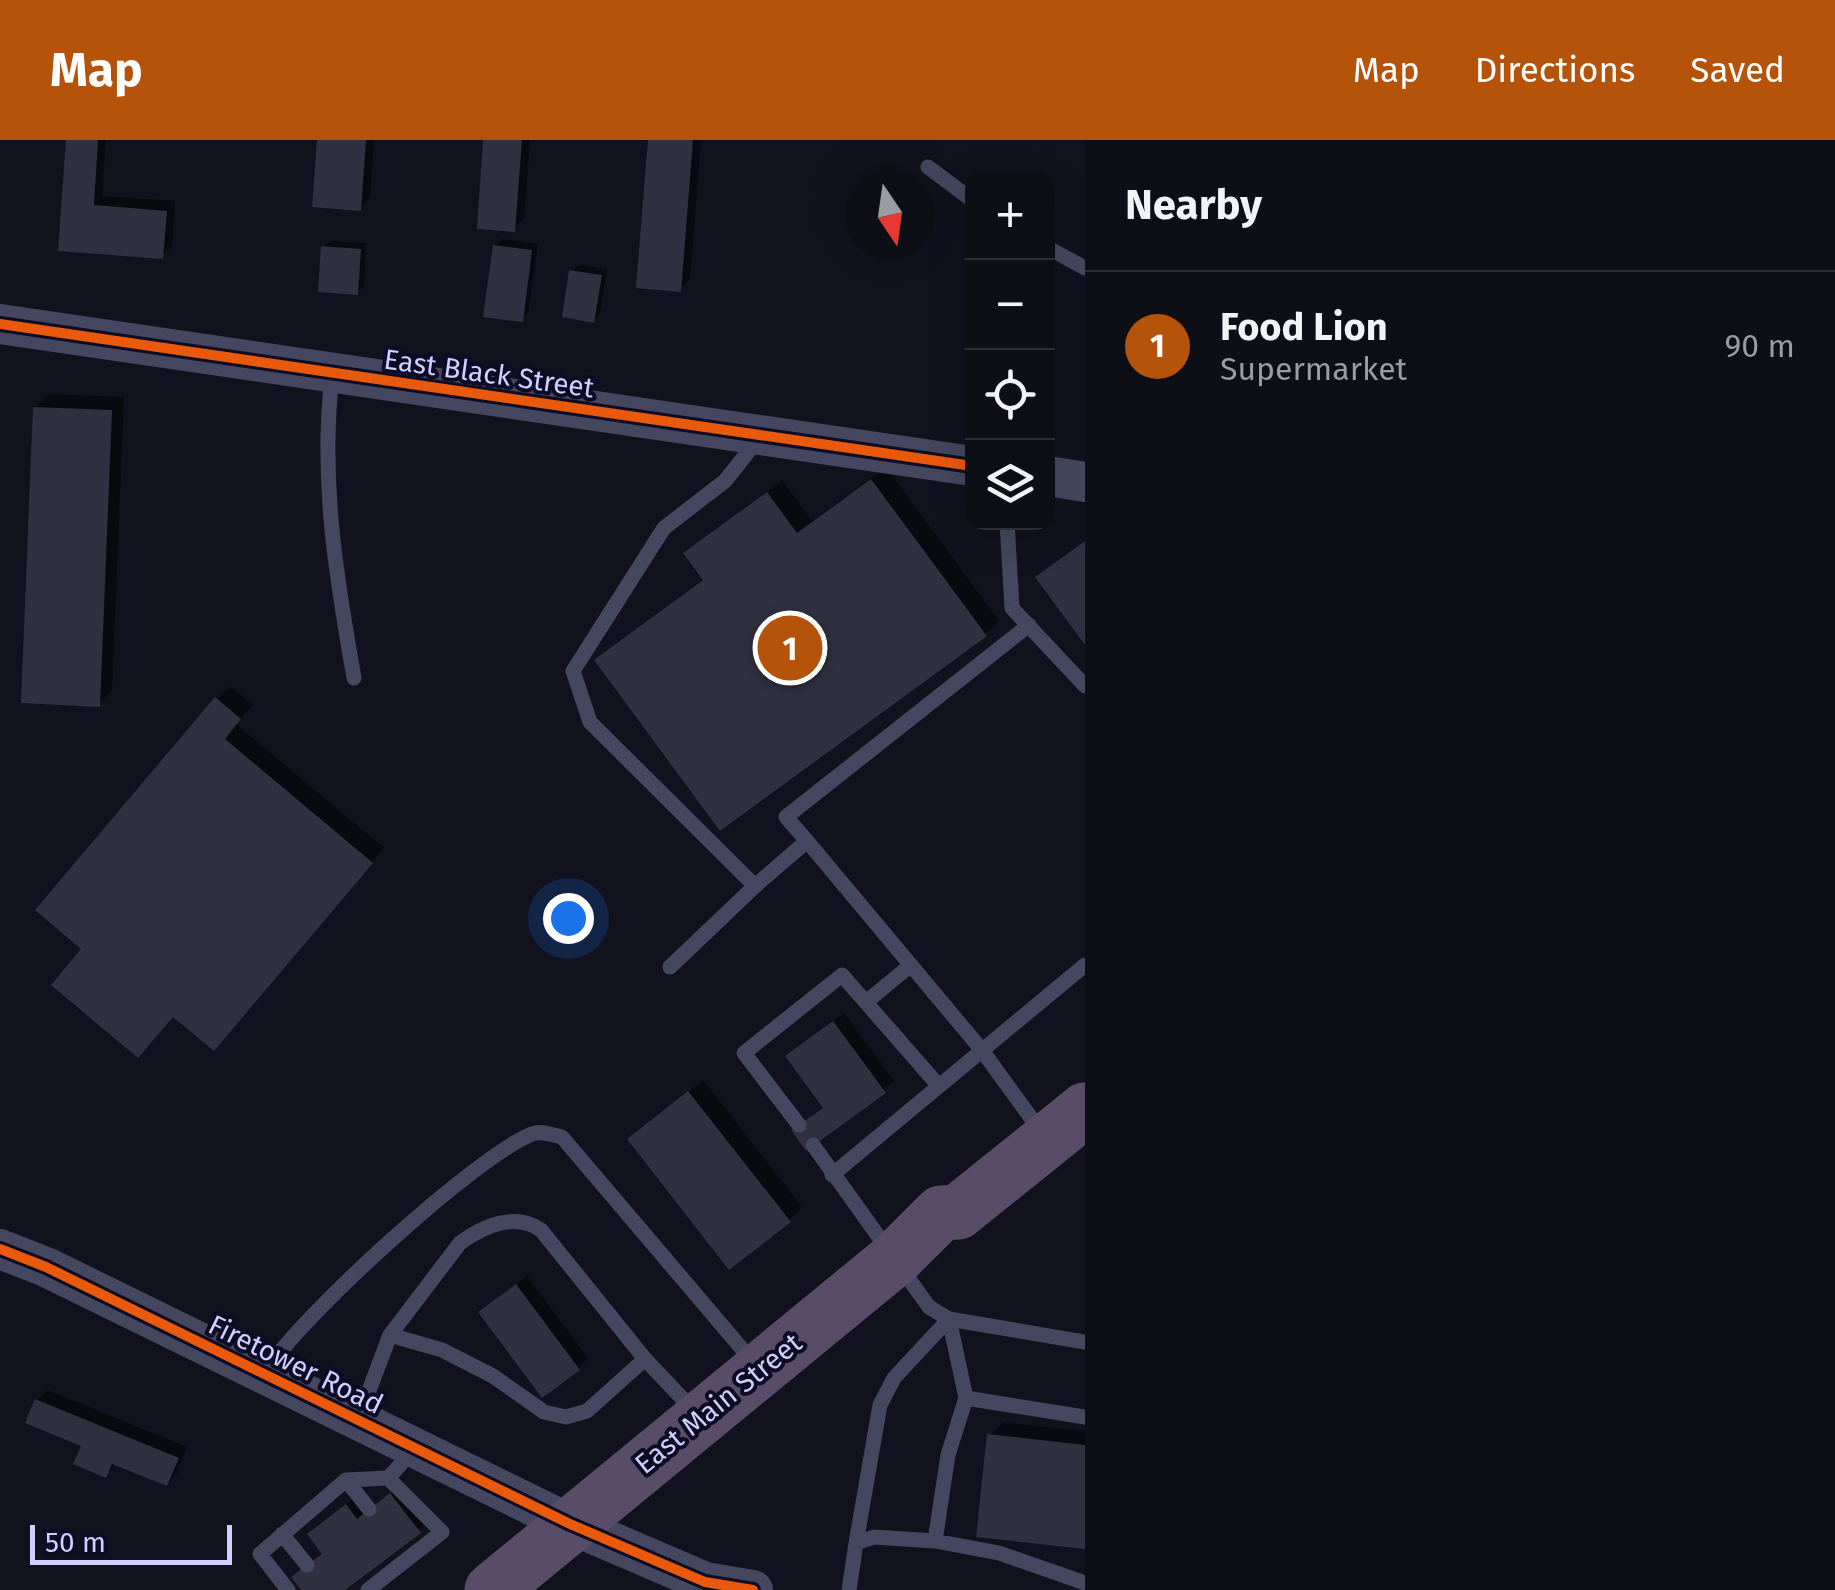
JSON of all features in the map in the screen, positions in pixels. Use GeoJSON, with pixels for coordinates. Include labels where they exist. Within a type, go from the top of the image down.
{"type":"FeatureCollection","features":[{"type":"Feature","properties":{"kind":"highway","name":"East Main Street"},"geometry":{"type":"LineString","coordinates":[[492,1590],[896,1258],[942,1213],[958,1212],[1062,1126],[1085,1078]]}},
{"type":"Feature","properties":{"kind":"street","name":"East Black Street"},"geometry":{"type":"LineString","coordinates":[[0,324],[965,465]]}},
{"type":"Feature","properties":{"kind":"street"},"geometry":{"type":"LineString","coordinates":[[1055,477],[1085,482]]}},
{"type":"Feature","properties":{"kind":"street","name":"Firetower Road"},"geometry":{"type":"LineString","coordinates":[[0,1249],[46,1267],[416,1448],[673,1579],[754,1590]]}},
{"type":"Feature","properties":{"kind":"lane"},"geometry":{"type":"LineString","coordinates":[[928,167],[965,195]]}},
{"type":"Feature","properties":{"kind":"lane"},"geometry":{"type":"LineString","coordinates":[[1055,252],[1085,268]]}},
{"type":"Feature","properties":{"kind":"lane"},"geometry":{"type":"LineString","coordinates":[[332,372],[325,431],[330,543],[354,678]]}},
{"type":"Feature","properties":{"kind":"lane"},"geometry":{"type":"LineString","coordinates":[[755,886],[590,722],[573,671],[664,528],[725,481],[762,435]]}},
{"type":"Feature","properties":{"kind":"lane"},"geometry":{"type":"LineString","coordinates":[[1007,530],[1012,608],[1085,686]]}},
{"type":"Feature","properties":{"kind":"lane"},"geometry":{"type":"LineString","coordinates":[[1029,625],[786,817],[981,1048],[1062,1126]]}},
{"type":"Feature","properties":{"kind":"lane"},"geometry":{"type":"LineString","coordinates":[[670,967],[807,841]]}},
{"type":"Feature","properties":{"kind":"lane"},"geometry":{"type":"LineString","coordinates":[[832,1175],[1085,965]]}},
{"type":"Feature","properties":{"kind":"lane"},"geometry":{"type":"LineString","coordinates":[[866,1002],[911,966]]}},
{"type":"Feature","properties":{"kind":"lane"},"geometry":{"type":"LineString","coordinates":[[799,1125],[744,1053],[842,974],[938,1085]]}},
{"type":"Feature","properties":{"kind":"lane"},"geometry":{"type":"LineString","coordinates":[[264,1374],[284,1342],[403,1234],[501,1149],[538,1132],[562,1136],[759,1370]]}},
{"type":"Feature","properties":{"kind":"lane"},"geometry":{"type":"LineString","coordinates":[[813,1145],[929,1307],[949,1319],[1085,1342]]}},
{"type":"Feature","properties":{"kind":"lane"},"geometry":{"type":"LineString","coordinates":[[358,1420],[390,1334],[460,1243],[493,1224],[530,1222],[645,1359],[701,1418]]}},
{"type":"Feature","properties":{"kind":"lane"},"geometry":{"type":"LineString","coordinates":[[935,1541],[948,1455],[966,1398],[949,1319]]}},
{"type":"Feature","properties":{"kind":"lane"},"geometry":{"type":"LineString","coordinates":[[849,1590],[880,1405],[894,1378],[949,1319]]}},
{"type":"Feature","properties":{"kind":"lane"},"geometry":{"type":"LineString","coordinates":[[390,1334],[442,1350],[493,1376],[544,1412],[566,1417],[587,1411],[645,1359]]}},
{"type":"Feature","properties":{"kind":"lane"},"geometry":{"type":"LineString","coordinates":[[966,1398],[1085,1417]]}},
{"type":"Feature","properties":{"kind":"lane"},"geometry":{"type":"LineString","coordinates":[[288,1590],[260,1554],[346,1480],[388,1478],[416,1448]]}},
{"type":"Feature","properties":{"kind":"lane"},"geometry":{"type":"LineString","coordinates":[[368,1590],[403,1554],[442,1532],[388,1478]]}},
{"type":"Feature","properties":{"kind":"lane"},"geometry":{"type":"LineString","coordinates":[[346,1480],[369,1509]]}},
{"type":"Feature","properties":{"kind":"lane"},"geometry":{"type":"LineString","coordinates":[[282,1534],[308,1565]]}},
{"type":"Feature","properties":{"kind":"lane"},"geometry":{"type":"LineString","coordinates":[[856,1543],[874,1538],[935,1541],[999,1553],[1085,1583]]}},
{"type":"Feature","properties":{"kind":"building"},"geometry":{"type":"Polygon","coordinates":[[[66,140],[98,140],[94,205],[167,211],[163,259],[58,251],[66,140]]]}},
{"type":"Feature","properties":{"kind":"building"},"geometry":{"type":"Polygon","coordinates":[[[317,140],[366,140],[361,211],[312,207],[317,140]]]}},
{"type":"Feature","properties":{"kind":"building"},"geometry":{"type":"Polygon","coordinates":[[[483,140],[522,140],[515,232],[477,229],[483,140]]]}},
{"type":"Feature","properties":{"kind":"building"},"geometry":{"type":"Polygon","coordinates":[[[648,140],[693,140],[681,292],[636,288],[648,140]]]}},
{"type":"Feature","properties":{"kind":"building"},"geometry":{"type":"Polygon","coordinates":[[[493,245],[532,250],[523,322],[483,317],[493,245]]]}},
{"type":"Feature","properties":{"kind":"building"},"geometry":{"type":"Polygon","coordinates":[[[321,246],[361,249],[358,295],[318,292],[321,246]]]}},
{"type":"Feature","properties":{"kind":"building"},"geometry":{"type":"Polygon","coordinates":[[[569,270],[602,275],[594,323],[562,317],[569,270]]]}},
{"type":"Feature","properties":{"kind":"building"},"geometry":{"type":"Polygon","coordinates":[[[33,407],[112,410],[100,707],[21,703],[33,407]]]}},
{"type":"Feature","properties":{"kind":"building"},"geometry":{"type":"Polygon","coordinates":[[[871,479],[987,636],[720,831],[594,660],[703,580],[683,553],[767,492],[797,533],[871,479]]]}},
{"type":"Feature","properties":{"kind":"building"},"geometry":{"type":"Polygon","coordinates":[[[1085,541],[1085,645],[1035,577],[1085,541]]]}},
{"type":"Feature","properties":{"kind":"building"},"geometry":{"type":"Polygon","coordinates":[[[215,697],[241,719],[225,739],[373,863],[214,1051],[173,1017],[138,1058],[51,985],[81,949],[35,910],[215,697]]]}},
{"type":"Feature","properties":{"kind":"building"},"geometry":{"type":"Polygon","coordinates":[[[833,1021],[886,1093],[806,1151],[791,1130],[823,1108],[785,1056],[833,1021]]]}},
{"type":"Feature","properties":{"kind":"building"},"geometry":{"type":"Polygon","coordinates":[[[688,1091],[791,1222],[729,1270],[627,1139],[688,1091]]]}},
{"type":"Feature","properties":{"kind":"building"},"geometry":{"type":"Polygon","coordinates":[[[516,1284],[580,1370],[542,1398],[478,1312],[516,1284]]]}},
{"type":"Feature","properties":{"kind":"building"},"geometry":{"type":"Polygon","coordinates":[[[35,1399],[179,1458],[167,1486],[112,1464],[106,1478],[73,1464],[81,1446],[25,1423],[35,1399]]]}},
{"type":"Feature","properties":{"kind":"building"},"geometry":{"type":"Polygon","coordinates":[[[987,1434],[1085,1445],[1085,1549],[976,1537],[987,1434]]]}},
{"type":"Feature","properties":{"kind":"building"},"geometry":{"type":"Polygon","coordinates":[[[390,1493],[421,1533],[345,1590],[301,1590],[291,1577],[322,1554],[307,1534],[346,1504],[357,1519],[390,1493]]]}},
{"type":"Feature","properties":{"kind":"cycle path"},"geometry":{"type":"LineString","coordinates":[[0,324],[965,465]]}},
{"type":"Feature","properties":{"kind":"cycle path"},"geometry":{"type":"LineString","coordinates":[[0,1249],[46,1267],[570,1524],[705,1582],[753,1590]]}},
{"type":"Feature","properties":{"kind":"place","name":"Food Lion"},"geometry":{"type":"Point","coordinates":[790,648]}}]}
